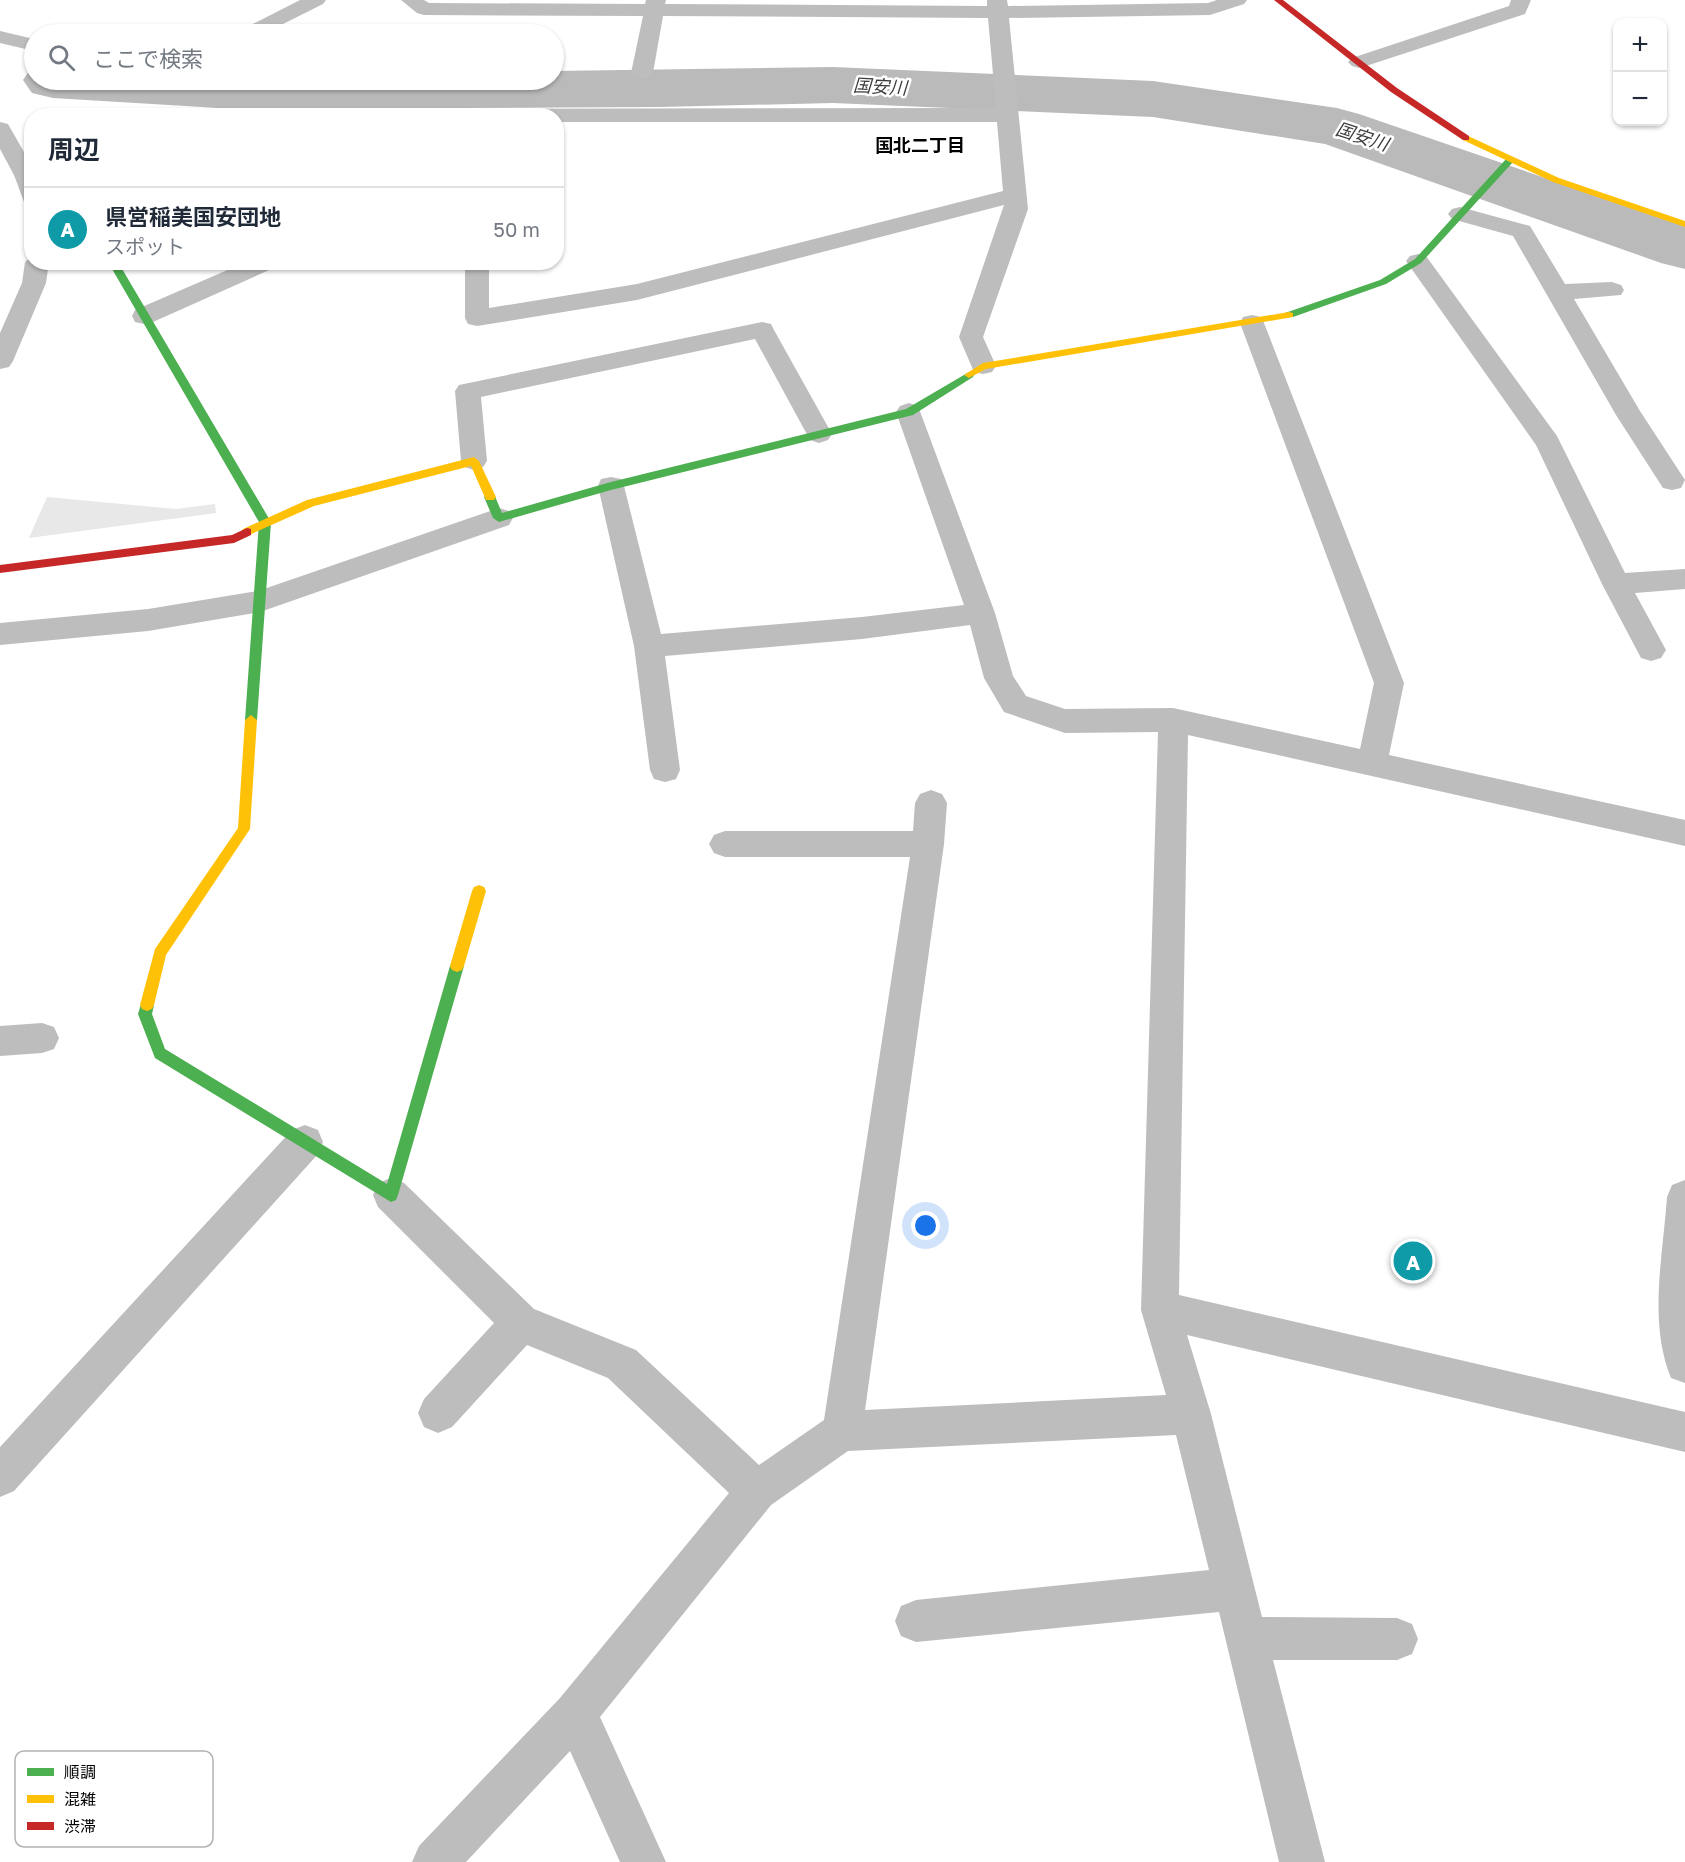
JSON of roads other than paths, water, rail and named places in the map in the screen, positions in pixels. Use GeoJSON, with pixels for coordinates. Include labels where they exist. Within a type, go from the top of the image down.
{"type":"FeatureCollection","features":[{"type":"Feature","properties":{"kind":"street"},"geometry":{"type":"LineString","coordinates":[[268,24],[316,0]]}},
{"type":"Feature","properties":{"kind":"street"},"geometry":{"type":"LineString","coordinates":[[411,0],[424,9],[544,5],[1210,9],[1237,0]]}},
{"type":"Feature","properties":{"kind":"street"},"geometry":{"type":"LineString","coordinates":[[1278,0],[1434,119],[1510,160],[1578,188],[1685,224]]}},
{"type":"Feature","properties":{"kind":"street"},"geometry":{"type":"LineString","coordinates":[[1359,62],[1518,10],[1521,0]]}},
{"type":"Feature","properties":{"kind":"street"},"geometry":{"type":"LineString","coordinates":[[642,73],[655,5]]}},
{"type":"Feature","properties":{"kind":"street"},"geometry":{"type":"LineString","coordinates":[[983,366],[971,337],[1016,208],[998,6]]}},
{"type":"Feature","properties":{"kind":"street"},"geometry":{"type":"LineString","coordinates":[[0,37],[24,43]]}},
{"type":"Feature","properties":{"kind":"street"},"geometry":{"type":"LineString","coordinates":[[564,115],[1008,115]]}},
{"type":"Feature","properties":{"kind":"street"},"geometry":{"type":"LineString","coordinates":[[0,129],[24,173]]}},
{"type":"Feature","properties":{"kind":"street"},"geometry":{"type":"LineString","coordinates":[[0,634],[148,620],[260,601],[499,518],[611,486],[909,412],[983,366],[1285,318],[1383,282],[1418,261],[1510,160]]}},
{"type":"Feature","properties":{"kind":"street"},"geometry":{"type":"LineString","coordinates":[[477,270],[477,318],[637,292],[1015,195]]}},
{"type":"Feature","properties":{"kind":"street"},"geometry":{"type":"LineString","coordinates":[[1460,214],[1522,231],[1629,415],[1672,481]]}},
{"type":"Feature","properties":{"kind":"street"},"geometry":{"type":"LineString","coordinates":[[1418,261],[1548,442],[1616,584],[1651,650]]}},
{"type":"Feature","properties":{"kind":"street"},"geometry":{"type":"LineString","coordinates":[[0,361],[33,283],[35,270]]}},
{"type":"Feature","properties":{"kind":"street"},"geometry":{"type":"LineString","coordinates":[[118,270],[265,522],[244,829],[160,953],[144,1014],[160,1053],[391,1195],[521,1323],[622,1364],[757,1491]]}},
{"type":"Feature","properties":{"kind":"street"},"geometry":{"type":"LineString","coordinates":[[144,316],[250,270]]}},
{"type":"Feature","properties":{"kind":"street"},"geometry":{"type":"LineString","coordinates":[[1557,292],[1612,290]]}},
{"type":"Feature","properties":{"kind":"street"},"geometry":{"type":"LineString","coordinates":[[1252,323],[1389,683],[1372,764]]}},
{"type":"Feature","properties":{"kind":"street"},"geometry":{"type":"LineString","coordinates":[[499,518],[474,461],[468,391],[762,330],[819,434]]}},
{"type":"Feature","properties":{"kind":"street"},"geometry":{"type":"LineString","coordinates":[[909,412],[981,613],[999,678],[1015,704],[1065,721],[1173,720],[1685,833]]}},
{"type":"Feature","properties":{"kind":"street"},"geometry":{"type":"LineString","coordinates":[[0,569],[234,539],[265,522],[311,503],[474,461]]}},
{"type":"Feature","properties":{"kind":"street"},"geometry":{"type":"LineString","coordinates":[[611,486],[649,646],[665,771]]}},
{"type":"Feature","properties":{"kind":"street"},"geometry":{"type":"LineString","coordinates":[[1616,584],[1685,579]]}},
{"type":"Feature","properties":{"kind":"street"},"geometry":{"type":"LineString","coordinates":[[649,646],[862,628],[981,613]]}},
{"type":"Feature","properties":{"kind":"street"},"geometry":{"type":"LineString","coordinates":[[1173,720],[1160,1310],[1191,1414],[1302,1862]]}},
{"type":"Feature","properties":{"kind":"street"},"geometry":{"type":"LineString","coordinates":[[842,1431],[928,844],[932,803]]}},
{"type":"Feature","properties":{"kind":"street"},"geometry":{"type":"LineString","coordinates":[[725,844],[928,844]]}},
{"type":"Feature","properties":{"kind":"street"},"geometry":{"type":"LineString","coordinates":[[391,1195],[479,891]]}},
{"type":"Feature","properties":{"kind":"street"},"geometry":{"type":"LineString","coordinates":[[0,1041],[42,1038]]}},
{"type":"Feature","properties":{"kind":"street"},"geometry":{"type":"LineString","coordinates":[[0,1476],[305,1142]]}},
{"type":"Feature","properties":{"kind":"street"},"geometry":{"type":"LineString","coordinates":[[1685,1197],[1681,1324],[1685,1364]]}},
{"type":"Feature","properties":{"kind":"street"},"geometry":{"type":"LineString","coordinates":[[1160,1310],[1685,1432]]}},
{"type":"Feature","properties":{"kind":"street"},"geometry":{"type":"LineString","coordinates":[[438,1413],[521,1323]]}},
{"type":"Feature","properties":{"kind":"street"},"geometry":{"type":"LineString","coordinates":[[435,1862],[575,1713],[757,1491],[842,1431],[1191,1414]]}},
{"type":"Feature","properties":{"kind":"street"},"geometry":{"type":"LineString","coordinates":[[916,1621],[1234,1589]]}},
{"type":"Feature","properties":{"kind":"street"},"geometry":{"type":"LineString","coordinates":[[1246,1638],[1397,1639]]}},
{"type":"Feature","properties":{"kind":"street"},"geometry":{"type":"LineString","coordinates":[[575,1713],[644,1862]]}},
{"type":"Feature","properties":{"kind":"waterway","name":"国安川"},"geometry":{"type":"LineString","coordinates":[[564,89],[833,85],[1153,99],[1337,127],[1685,249]]}},
{"type":"Feature","properties":{"kind":"waterway","name":"国安川"},"geometry":{"type":"LineString","coordinates":[[218,90],[447,90]]}},
{"type":"Feature","properties":{"kind":"place","name":"県営稲美国安団地"},"geometry":{"type":"Point","coordinates":[1413,1261]}},
{"type":"Feature","properties":{"kind":"district","name":"国北二丁目"},"geometry":{"type":"Point","coordinates":[920,146]}}]}
